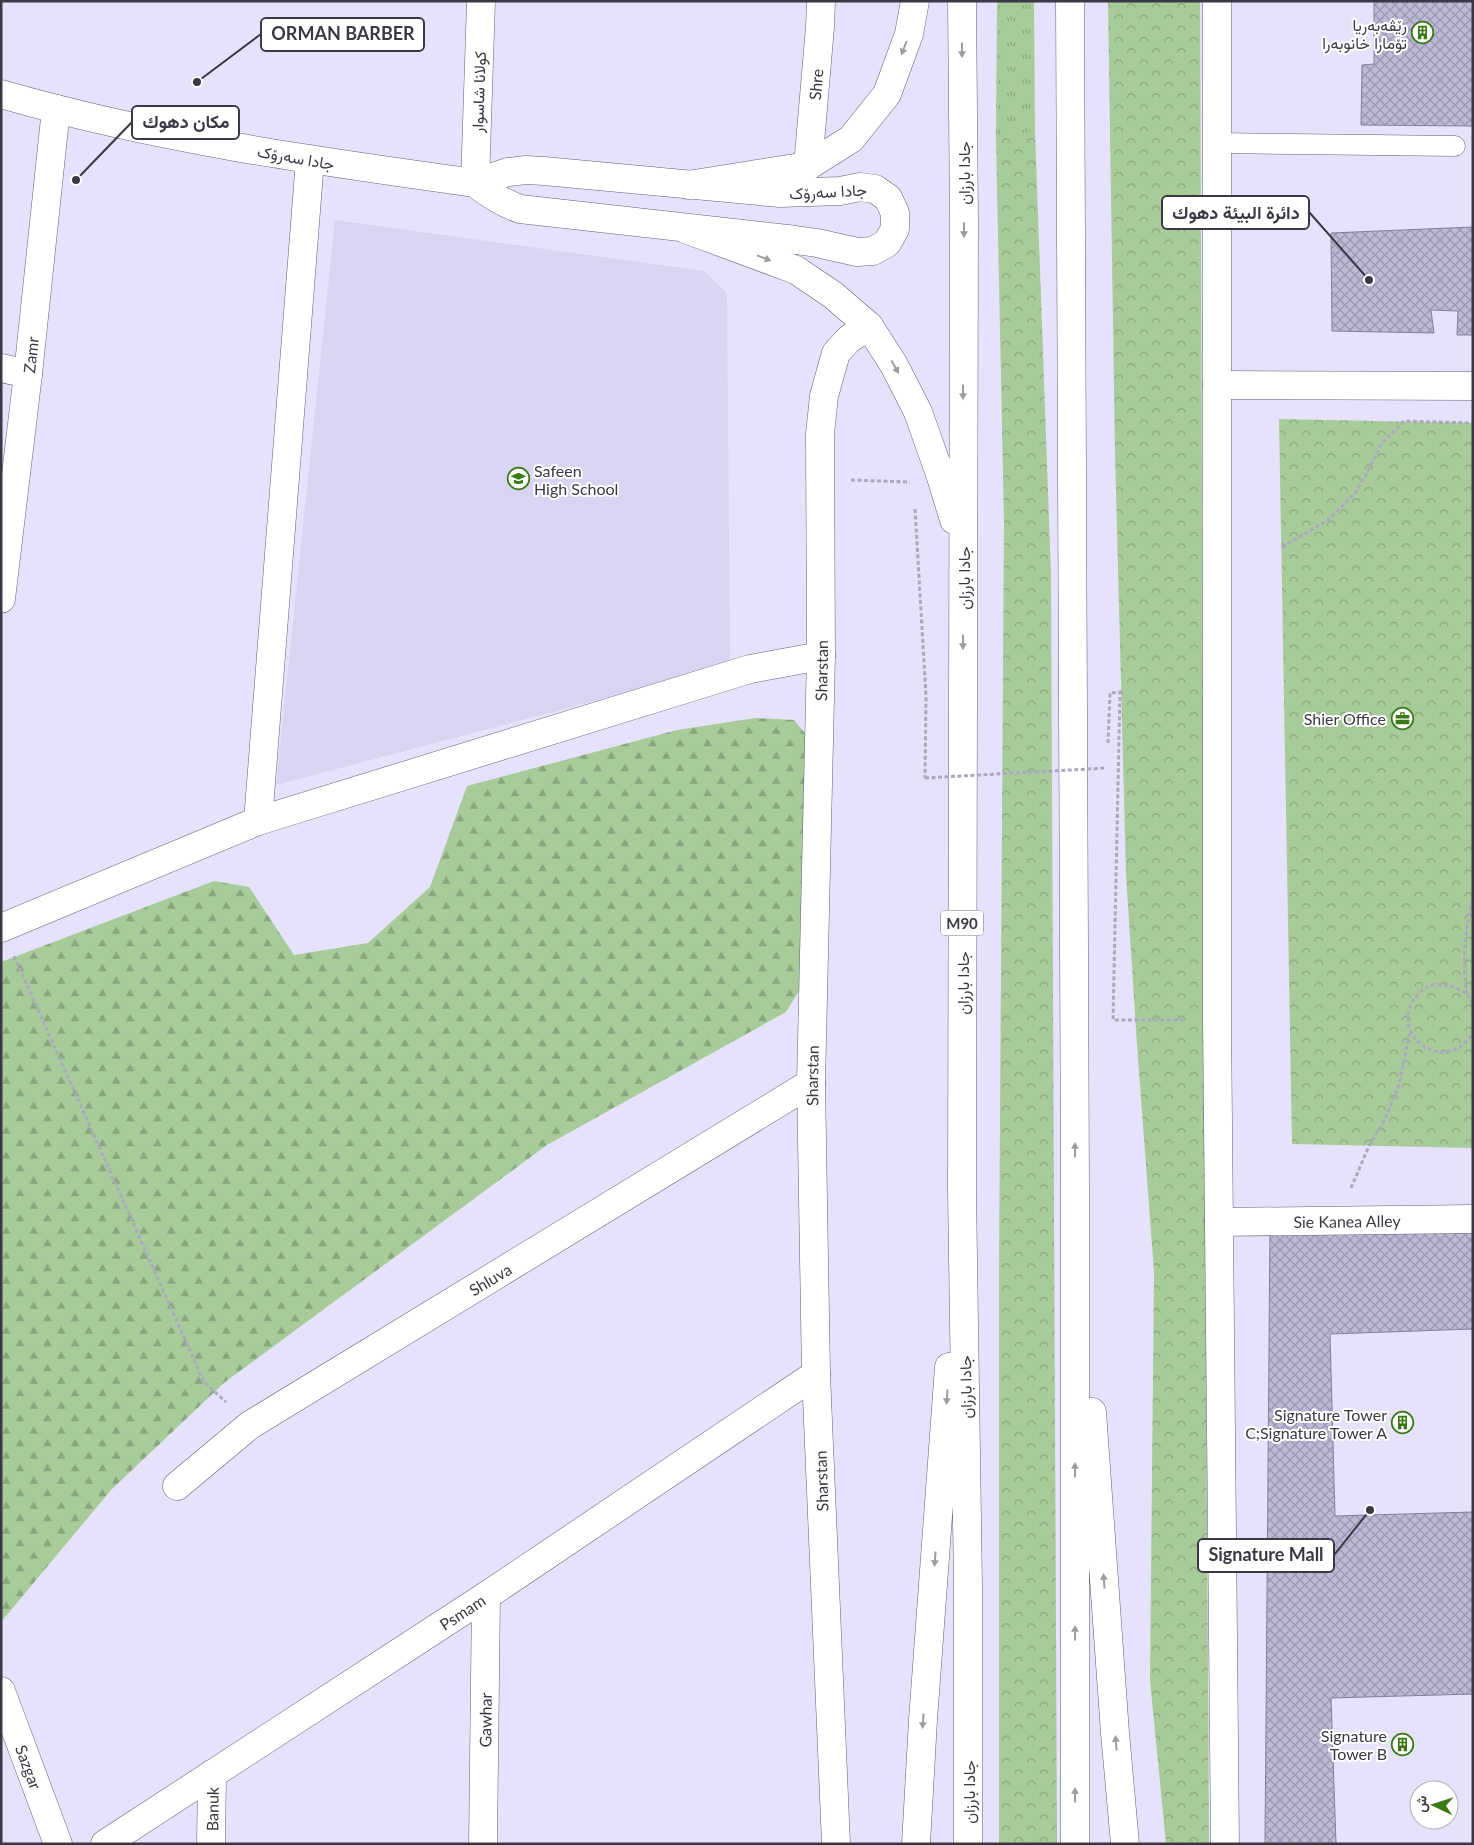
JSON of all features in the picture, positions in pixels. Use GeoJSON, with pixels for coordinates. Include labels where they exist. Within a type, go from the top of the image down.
{"type":"FeatureCollection","features":[{"type":"Feature","properties":{"kind":"main road","name":"كولانا شاسوار"},"geometry":{"type":"LineString","coordinates":[[475,183],[482,1]]}},
{"type":"Feature","properties":{"kind":"main road","name":"Shre"},"geometry":{"type":"LineString","coordinates":[[808,166],[821,1]]}},
{"type":"Feature","properties":{"kind":"main road"},"geometry":{"type":"LineString","coordinates":[[688,185],[808,166],[851,139],[887,94],[909,34],[915,1]]}},
{"type":"Feature","properties":{"kind":"main road","name":"جادا بارزان"},"geometry":{"type":"LineString","coordinates":[[962,1],[964,221],[962,1192],[968,1595],[968,1844]]}},
{"type":"Feature","properties":{"kind":"main road"},"geometry":{"type":"LineString","coordinates":[[1070,1],[1075,1185],[1075,1844]]}},
{"type":"Feature","properties":{"kind":"main road"},"geometry":{"type":"LineString","coordinates":[[1217,1],[1217,1020],[1225,1844]]}},
{"type":"Feature","properties":{"kind":"main road","name":"جادا سەرۆک"},"geometry":{"type":"LineString","coordinates":[[1,94],[56,109],[180,136],[310,160],[475,183],[508,172],[526,170],[800,194],[840,191],[860,187],[875,189],[888,198],[895,213],[895,229],[887,243],[873,251],[857,252],[810,242],[520,209],[489,195],[475,183]]}},
{"type":"Feature","properties":{"kind":"main road","name":"Zamr"},"geometry":{"type":"LineString","coordinates":[[1,599],[28,374],[56,109]]}},
{"type":"Feature","properties":{"kind":"main road"},"geometry":{"type":"LineString","coordinates":[[258,820],[310,160]]}},
{"type":"Feature","properties":{"kind":"main road"},"geometry":{"type":"LineString","coordinates":[[685,229],[796,270],[833,295],[869,326],[894,365],[918,412],[941,476],[963,550]]}},
{"type":"Feature","properties":{"kind":"main road","name":"Sharstan"},"geometry":{"type":"LineString","coordinates":[[836,1844],[816,1374],[811,1083],[821,656],[819,479],[820,434],[824,396],[836,354],[849,339],[869,326]]}},
{"type":"Feature","properties":{"kind":"main road"},"geometry":{"type":"LineString","coordinates":[[1,368],[28,374]]}},
{"type":"Feature","properties":{"kind":"main road"},"geometry":{"type":"LineString","coordinates":[[1217,385],[1473,386]]}},
{"type":"Feature","properties":{"kind":"main road"},"geometry":{"type":"LineString","coordinates":[[1,928],[258,820],[750,669],[821,656]]}},
{"type":"Feature","properties":{"kind":"main road","name":"Shluva"},"geometry":{"type":"LineString","coordinates":[[177,1486],[250,1425],[811,1083]]}},
{"type":"Feature","properties":{"kind":"main road"},"geometry":{"type":"LineString","coordinates":[[1075,1185],[1114,1723],[1125,1844]]}},
{"type":"Feature","properties":{"kind":"main road"},"geometry":{"type":"LineString","coordinates":[[916,1844],[923,1710],[962,1192]]}},
{"type":"Feature","properties":{"kind":"main road","name":"Sie Kanea Alley"},"geometry":{"type":"LineString","coordinates":[[1219,1222],[1473,1219]]}},
{"type":"Feature","properties":{"kind":"main road","name":"Psmam"},"geometry":{"type":"LineString","coordinates":[[105,1844],[486,1596],[816,1374]]}},
{"type":"Feature","properties":{"kind":"main road","name":"Gawhar"},"geometry":{"type":"LineString","coordinates":[[483,1844],[486,1596]]}},
{"type":"Feature","properties":{"kind":"main road","name":"Sazgar"},"geometry":{"type":"LineString","coordinates":[[1,1691],[58,1844]]}},
{"type":"Feature","properties":{"kind":"main road","name":"Banuk"},"geometry":{"type":"LineString","coordinates":[[211,1844],[212,1774]]}},
{"type":"Feature","properties":{"kind":"lane"},"geometry":{"type":"LineString","coordinates":[[1218,143],[1455,146]]}},
{"type":"Feature","properties":{"kind":"path"},"geometry":{"type":"LineString","coordinates":[[1282,547],[1328,520],[1355,493],[1368,473],[1381,444],[1404,421],[1473,423]]}},
{"type":"Feature","properties":{"kind":"path"},"geometry":{"type":"LineString","coordinates":[[819,479],[913,482]]}},
{"type":"Feature","properties":{"kind":"path"},"geometry":{"type":"LineString","coordinates":[[914,501],[926,696],[925,778],[1106,768],[1107,759]]}},
{"type":"Feature","properties":{"kind":"path"},"geometry":{"type":"LineString","coordinates":[[1107,750],[1110,693],[1120,692],[1113,1020],[1217,1020]]}},
{"type":"Feature","properties":{"kind":"path"},"geometry":{"type":"LineString","coordinates":[[1467,996],[1464,978],[1465,948],[1468,916],[1473,898]]}},
{"type":"Feature","properties":{"kind":"path"},"geometry":{"type":"LineString","coordinates":[[14,955],[204,1382]]}},
{"type":"Feature","properties":{"kind":"path"},"geometry":{"type":"LineString","coordinates":[[1338,1220],[1369,1146],[1386,1120],[1399,1085],[1410,1031],[1409,1009],[1414,999],[1421,991],[1431,986],[1442,984],[1464,991],[1473,1004]]}},
{"type":"Feature","properties":{"kind":"path"},"geometry":{"type":"LineString","coordinates":[[1410,1031],[1417,1041],[1426,1048],[1436,1052],[1447,1052],[1458,1048],[1467,1042],[1473,1033]]}},
{"type":"Feature","properties":{"kind":"shaded area","name":"Safeen High School"},"geometry":{"type":"Polygon","coordinates":[[[335,220],[704,271],[727,293],[730,665],[276,785],[335,220]]]}},
{"type":"Feature","properties":{"kind":"green space"},"geometry":{"type":"Polygon","coordinates":[[[997,1],[1034,1],[1035,139],[996,138],[997,1]]]}},
{"type":"Feature","properties":{"kind":"green space"},"geometry":{"type":"Polygon","coordinates":[[[1108,1],[1200,1],[1209,1844],[1166,1844],[1150,1680],[1154,1272],[1126,874],[1115,453],[1108,1]]]}},
{"type":"Feature","properties":{"kind":"green space"},"geometry":{"type":"Polygon","coordinates":[[[1035,131],[1051,575],[1057,1844],[999,1844],[999,1269],[1004,522],[996,138],[1035,131]]]}},
{"type":"Feature","properties":{"kind":"green space"},"geometry":{"type":"Polygon","coordinates":[[[1279,419],[1473,423],[1473,1148],[1292,1144],[1279,419]]]}},
{"type":"Feature","properties":{"kind":"green space"},"geometry":{"type":"Polygon","coordinates":[[[756,718],[794,720],[814,744],[805,981],[786,1012],[547,1145],[225,1382],[111,1490],[1,1622],[1,962],[214,881],[249,887],[294,955],[368,943],[430,887],[467,786],[677,730],[756,718]]]}},
{"type":"Feature","properties":{"kind":"building","name":"رێڤەبەریا تۆمارا خانوبەرا"},"geometry":{"type":"Polygon","coordinates":[[[1374,1],[1473,1],[1473,126],[1361,125],[1362,65],[1374,64],[1374,1]]]}},
{"type":"Feature","properties":{"kind":"building"},"geometry":{"type":"Polygon","coordinates":[[[1473,227],[1473,335],[1457,335],[1458,311],[1431,310],[1434,333],[1332,331],[1331,233],[1473,227]]]}},
{"type":"Feature","properties":{"kind":"building"},"geometry":{"type":"Polygon","coordinates":[[[1270,1225],[1473,1229],[1473,1844],[1265,1844],[1270,1225]]]}},
{"type":"Feature","properties":{"kind":"building","name":"Signature Tower C;Signature Tower A"},"geometry":{"type":"Polygon","coordinates":[[[1473,1329],[1473,1512],[1335,1516],[1330,1334],[1473,1329]]]}},
{"type":"Feature","properties":{"kind":"building","name":"Signature Tower B"},"geometry":{"type":"Polygon","coordinates":[[[1473,1694],[1473,1844],[1336,1844],[1331,1698],[1473,1694]]]}},
{"type":"Feature","properties":{"kind":"place","name":"رێڤەبەریا تۆمارا خانوبەرا"},"geometry":{"type":"Point","coordinates":[1423,33]}},
{"type":"Feature","properties":{"kind":"place","name":"ORMAN BARBER"},"geometry":{"type":"Point","coordinates":[197,82]}},
{"type":"Feature","properties":{"kind":"place","name":"مكان دهوك"},"geometry":{"type":"Point","coordinates":[76,180]}},
{"type":"Feature","properties":{"kind":"place","name":"دائرة البيئة دهوك"},"geometry":{"type":"Point","coordinates":[1369,280]}},
{"type":"Feature","properties":{"kind":"place","name":"Safeen High School"},"geometry":{"type":"Point","coordinates":[518,479]}},
{"type":"Feature","properties":{"kind":"place","name":"Shier Office"},"geometry":{"type":"Point","coordinates":[1402,718]}},
{"type":"Feature","properties":{"kind":"place","name":"Signature Tower C;Signature Tower A"},"geometry":{"type":"Point","coordinates":[1403,1423]}},
{"type":"Feature","properties":{"kind":"place","name":"Signature Mall"},"geometry":{"type":"Point","coordinates":[1370,1510]}},
{"type":"Feature","properties":{"kind":"place","name":"Signature Tower B"},"geometry":{"type":"Point","coordinates":[1403,1744]}}]}
